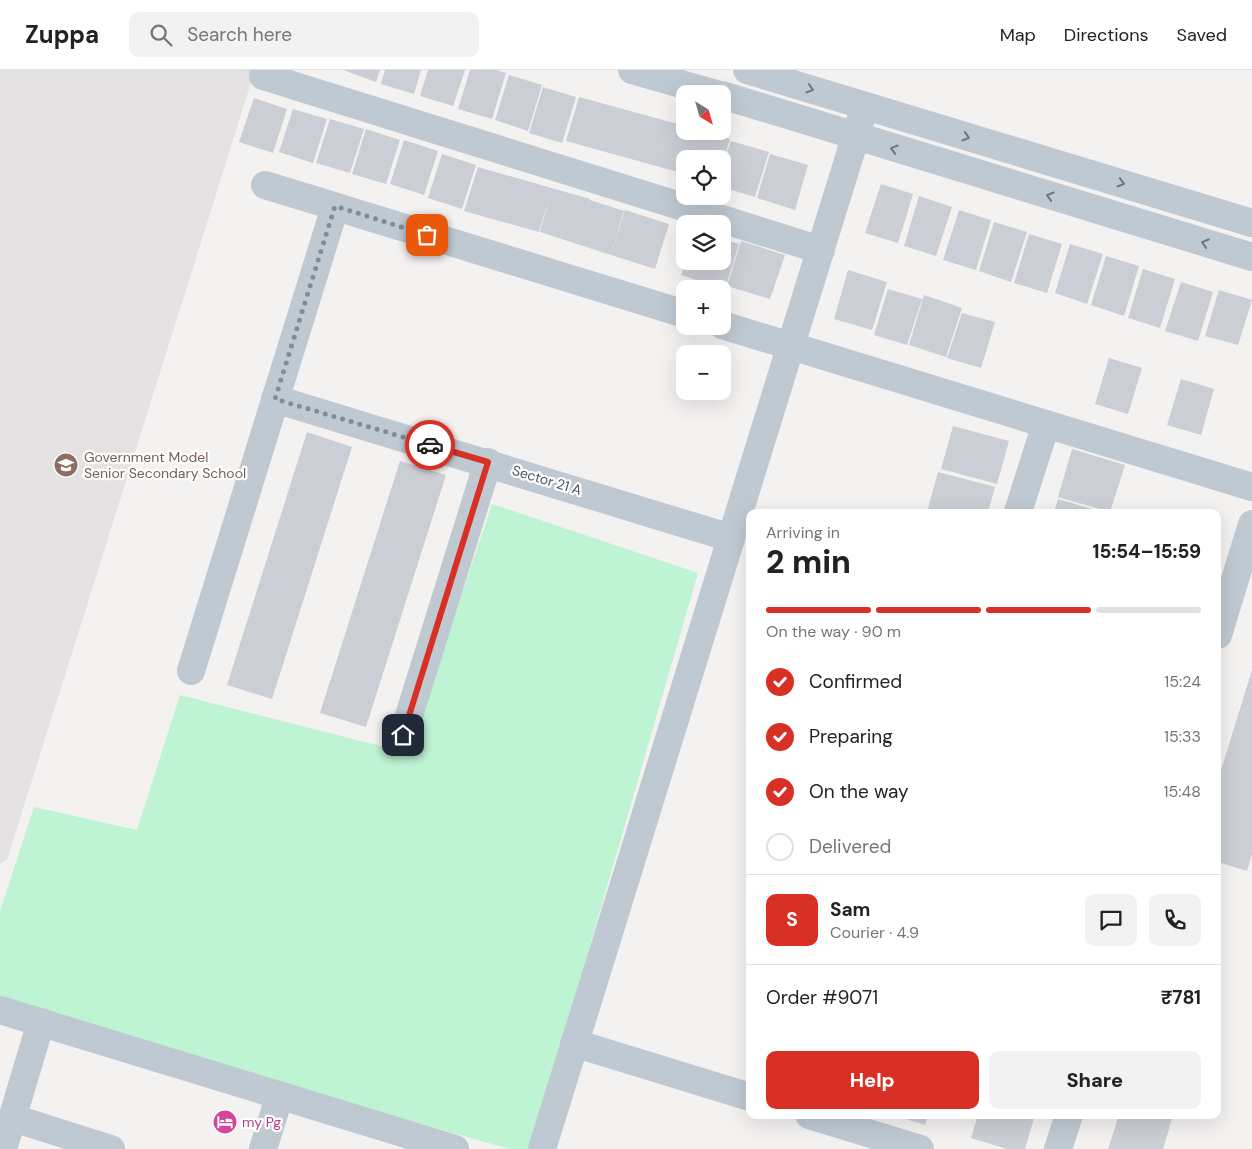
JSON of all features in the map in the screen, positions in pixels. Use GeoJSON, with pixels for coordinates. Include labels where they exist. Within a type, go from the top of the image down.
{"type":"FeatureCollection","features":[{"type":"Feature","properties":{"kind":"street"},"geometry":{"type":"LineString","coordinates":[[632,70],[684,85]]}},
{"type":"Feature","properties":{"kind":"street"},"geometry":{"type":"LineString","coordinates":[[760,106],[762,72],[865,106],[1252,223]]}},
{"type":"Feature","properties":{"kind":"street"},"geometry":{"type":"LineString","coordinates":[[263,76],[820,250]]}},
{"type":"Feature","properties":{"kind":"street"},"geometry":{"type":"LineString","coordinates":[[731,98],[1252,257]]}},
{"type":"Feature","properties":{"kind":"street"},"geometry":{"type":"LineString","coordinates":[[542,1149],[865,106]]}},
{"type":"Feature","properties":{"kind":"street"},"geometry":{"type":"LineString","coordinates":[[265,185],[676,311]]}},
{"type":"Feature","properties":{"kind":"street"},"geometry":{"type":"LineString","coordinates":[[191,671],[335,206]]}},
{"type":"Feature","properties":{"kind":"street"},"geometry":{"type":"LineString","coordinates":[[731,328],[1252,487]]}},
{"type":"Feature","properties":{"kind":"street","name":"Sector 21 A"},"geometry":{"type":"LineString","coordinates":[[275,399],[488,462],[731,538]]}},
{"type":"Feature","properties":{"kind":"street"},"geometry":{"type":"LineString","coordinates":[[1019,509],[1046,424]]}},
{"type":"Feature","properties":{"kind":"street"},"geometry":{"type":"LineString","coordinates":[[403,735],[488,462]]}},
{"type":"Feature","properties":{"kind":"street"},"geometry":{"type":"LineString","coordinates":[[1221,625],[1252,524]]}},
{"type":"Feature","properties":{"kind":"street"},"geometry":{"type":"LineString","coordinates":[[0,1010],[455,1149]]}},
{"type":"Feature","properties":{"kind":"street"},"geometry":{"type":"LineString","coordinates":[[3,1149],[41,1022]]}},
{"type":"Feature","properties":{"kind":"street"},"geometry":{"type":"LineString","coordinates":[[574,1043],[746,1096]]}},
{"type":"Feature","properties":{"kind":"street"},"geometry":{"type":"LineString","coordinates":[[263,1149],[280,1095]]}},
{"type":"Feature","properties":{"kind":"street"},"geometry":{"type":"LineString","coordinates":[[13,1118],[105,1148]]}},
{"type":"Feature","properties":{"kind":"street"},"geometry":{"type":"LineString","coordinates":[[829,1119],[920,1149]]}},
{"type":"Feature","properties":{"kind":"street"},"geometry":{"type":"LineString","coordinates":[[1058,1149],[1068,1119]]}},
{"type":"Feature","properties":{"kind":"shaded area","name":"Government Model Senior Secondary School"},"geometry":{"type":"Polygon","coordinates":[[[0,70],[255,70],[7,860],[0,864],[0,70]]]}},
{"type":"Feature","properties":{"kind":"green space"},"geometry":{"type":"Polygon","coordinates":[[[492,504],[698,573],[531,1149],[510,1149],[0,1006],[0,911],[34,807],[137,830],[180,695],[408,753],[492,504]]]}},
{"type":"Feature","properties":{"kind":"building"},"geometry":{"type":"Polygon","coordinates":[[[343,70],[380,70],[376,82],[343,70]]]}},
{"type":"Feature","properties":{"kind":"building"},"geometry":{"type":"Polygon","coordinates":[[[385,70],[421,70],[414,94],[381,84],[385,70]]]}},
{"type":"Feature","properties":{"kind":"building"},"geometry":{"type":"Polygon","coordinates":[[[428,70],[465,70],[453,106],[420,96],[428,70]]]}},
{"type":"Feature","properties":{"kind":"building"},"geometry":{"type":"Polygon","coordinates":[[[470,70],[496,70],[506,73],[492,119],[458,109],[470,70]]]}},
{"type":"Feature","properties":{"kind":"building"},"geometry":{"type":"Polygon","coordinates":[[[509,75],[542,85],[528,131],[495,120],[509,75]]]}},
{"type":"Feature","properties":{"kind":"building"},"geometry":{"type":"Polygon","coordinates":[[[543,87],[576,97],[562,143],[529,133],[543,87]]]}},
{"type":"Feature","properties":{"kind":"building"},"geometry":{"type":"Polygon","coordinates":[[[579,97],[676,124],[676,140],[730,140],[727,150],[676,150],[676,172],[566,141],[579,97]]]}},
{"type":"Feature","properties":{"kind":"building"},"geometry":{"type":"Polygon","coordinates":[[[254,98],[287,109],[273,153],[239,142],[254,98]]]}},
{"type":"Feature","properties":{"kind":"building"},"geometry":{"type":"Polygon","coordinates":[[[293,109],[327,119],[313,163],[279,152],[293,109]]]}},
{"type":"Feature","properties":{"kind":"building"},"geometry":{"type":"Polygon","coordinates":[[[330,119],[364,129],[350,173],[316,163],[330,119]]]}},
{"type":"Feature","properties":{"kind":"building"},"geometry":{"type":"Polygon","coordinates":[[[366,129],[400,140],[386,184],[352,174],[366,129]]]}},
{"type":"Feature","properties":{"kind":"building"},"geometry":{"type":"Polygon","coordinates":[[[404,140],[438,151],[424,195],[390,184],[404,140]]]}},
{"type":"Feature","properties":{"kind":"building"},"geometry":{"type":"Polygon","coordinates":[[[731,141],[769,152],[755,197],[731,190],[731,150],[728,150],[731,141]]]}},
{"type":"Feature","properties":{"kind":"building"},"geometry":{"type":"Polygon","coordinates":[[[442,154],[476,165],[462,209],[428,198],[442,154]]]}},
{"type":"Feature","properties":{"kind":"building"},"geometry":{"type":"Polygon","coordinates":[[[770,154],[808,165],[795,210],[757,198],[770,154]]]}},
{"type":"Feature","properties":{"kind":"building"},"geometry":{"type":"Polygon","coordinates":[[[478,167],[590,199],[584,221],[590,200],[624,211],[611,255],[540,232],[549,199],[539,232],[464,211],[478,167]]]}},
{"type":"Feature","properties":{"kind":"building"},"geometry":{"type":"Polygon","coordinates":[[[881,184],[913,194],[898,243],[865,233],[881,184]]]}},
{"type":"Feature","properties":{"kind":"building"},"geometry":{"type":"Polygon","coordinates":[[[919,196],[952,207],[936,256],[904,246],[919,196]]]}},
{"type":"Feature","properties":{"kind":"building"},"geometry":{"type":"Polygon","coordinates":[[[625,210],[669,224],[655,269],[611,255],[625,210]]]}},
{"type":"Feature","properties":{"kind":"building"},"geometry":{"type":"Polygon","coordinates":[[[959,210],[991,220],[976,270],[943,260],[959,210]]]}},
{"type":"Feature","properties":{"kind":"building"},"geometry":{"type":"Polygon","coordinates":[[[994,222],[1027,232],[1011,282],[979,271],[994,222]]]}},
{"type":"Feature","properties":{"kind":"building"},"geometry":{"type":"Polygon","coordinates":[[[1029,234],[1062,244],[1047,293],[1014,283],[1029,234]]]}},
{"type":"Feature","properties":{"kind":"building"},"geometry":{"type":"Polygon","coordinates":[[[741,241],[785,255],[770,299],[731,287],[731,280],[729,280],[741,241]]]}},
{"type":"Feature","properties":{"kind":"building"},"geometry":{"type":"Polygon","coordinates":[[[731,242],[739,244],[731,270],[731,242]]]}},
{"type":"Feature","properties":{"kind":"building"},"geometry":{"type":"Polygon","coordinates":[[[1070,244],[1103,254],[1087,304],[1055,293],[1070,244]]]}},
{"type":"Feature","properties":{"kind":"building"},"geometry":{"type":"Polygon","coordinates":[[[1106,256],[1139,266],[1124,316],[1091,305],[1106,256]]]}},
{"type":"Feature","properties":{"kind":"building"},"geometry":{"type":"Polygon","coordinates":[[[1143,269],[1175,279],[1160,328],[1128,318],[1143,269]]]}},
{"type":"Feature","properties":{"kind":"building"},"geometry":{"type":"Polygon","coordinates":[[[683,270],[731,270],[728,280],[697,280],[681,275],[683,270]]]}},
{"type":"Feature","properties":{"kind":"building"},"geometry":{"type":"Polygon","coordinates":[[[848,270],[887,282],[872,330],[834,319],[848,270]]]}},
{"type":"Feature","properties":{"kind":"building"},"geometry":{"type":"Polygon","coordinates":[[[1181,282],[1213,292],[1198,341],[1165,331],[1181,282]]]}},
{"type":"Feature","properties":{"kind":"building"},"geometry":{"type":"Polygon","coordinates":[[[888,289],[922,299],[907,345],[874,335],[888,289]]]}},
{"type":"Feature","properties":{"kind":"building"},"geometry":{"type":"Polygon","coordinates":[[[1219,290],[1252,300],[1238,345],[1205,336],[1219,290]]]}},
{"type":"Feature","properties":{"kind":"building"},"geometry":{"type":"Polygon","coordinates":[[[924,295],[962,308],[946,357],[909,345],[924,295]]]}},
{"type":"Feature","properties":{"kind":"building"},"geometry":{"type":"Polygon","coordinates":[[[962,313],[995,322],[981,368],[947,358],[962,313]]]}},
{"type":"Feature","properties":{"kind":"building"},"geometry":{"type":"Polygon","coordinates":[[[1109,358],[1142,368],[1128,414],[1095,404],[1109,358]]]}},
{"type":"Feature","properties":{"kind":"building"},"geometry":{"type":"Polygon","coordinates":[[[1181,379],[1214,389],[1201,435],[1167,425],[1181,379]]]}},
{"type":"Feature","properties":{"kind":"building"},"geometry":{"type":"Polygon","coordinates":[[[953,426],[1009,441],[997,484],[941,469],[953,426]]]}},
{"type":"Feature","properties":{"kind":"building"},"geometry":{"type":"Polygon","coordinates":[[[307,432],[352,447],[272,699],[227,685],[307,432]]]}},
{"type":"Feature","properties":{"kind":"building"},"geometry":{"type":"Polygon","coordinates":[[[1072,449],[1125,465],[1111,509],[1100,509],[1058,497],[1072,449]]]}},
{"type":"Feature","properties":{"kind":"building"},"geometry":{"type":"Polygon","coordinates":[[[400,461],[446,475],[366,727],[320,713],[400,461]]]}},
{"type":"Feature","properties":{"kind":"building"},"geometry":{"type":"Polygon","coordinates":[[[938,472],[995,487],[989,509],[928,509],[938,472]]]}},
{"type":"Feature","properties":{"kind":"building"},"geometry":{"type":"Polygon","coordinates":[[[1058,499],[1092,509],[1055,509],[1058,499]]]}},
{"type":"Feature","properties":{"kind":"building"},"geometry":{"type":"Polygon","coordinates":[[[1252,670],[1252,854],[1247,871],[1221,863],[1221,770],[1252,670]]]}},
{"type":"Feature","properties":{"kind":"building"},"geometry":{"type":"Polygon","coordinates":[[[906,1119],[927,1119],[925,1125],[906,1119]]]}},
{"type":"Feature","properties":{"kind":"building"},"geometry":{"type":"Polygon","coordinates":[[[977,1119],[1034,1119],[1025,1149],[1007,1149],[971,1138],[977,1119]]]}},
{"type":"Feature","properties":{"kind":"building"},"geometry":{"type":"Polygon","coordinates":[[[1118,1119],[1172,1119],[1163,1149],[1108,1149],[1118,1119]]]}},
{"type":"Feature","properties":{"kind":"way so far"},"geometry":{"type":"LineString","coordinates":[[427,235],[335,206],[275,399],[430,445]]}},
{"type":"Feature","properties":{"kind":"place","name":"Government Model Senior Secondary School"},"geometry":{"type":"Point","coordinates":[66,465]}},
{"type":"Feature","properties":{"kind":"place","name":"my Pg"},"geometry":{"type":"Point","coordinates":[225,1122]}},
{"type":"Feature","properties":{"kind":"route"},"geometry":{"type":"LineString","coordinates":[[403,735],[488,462],[430,445]]}}]}
